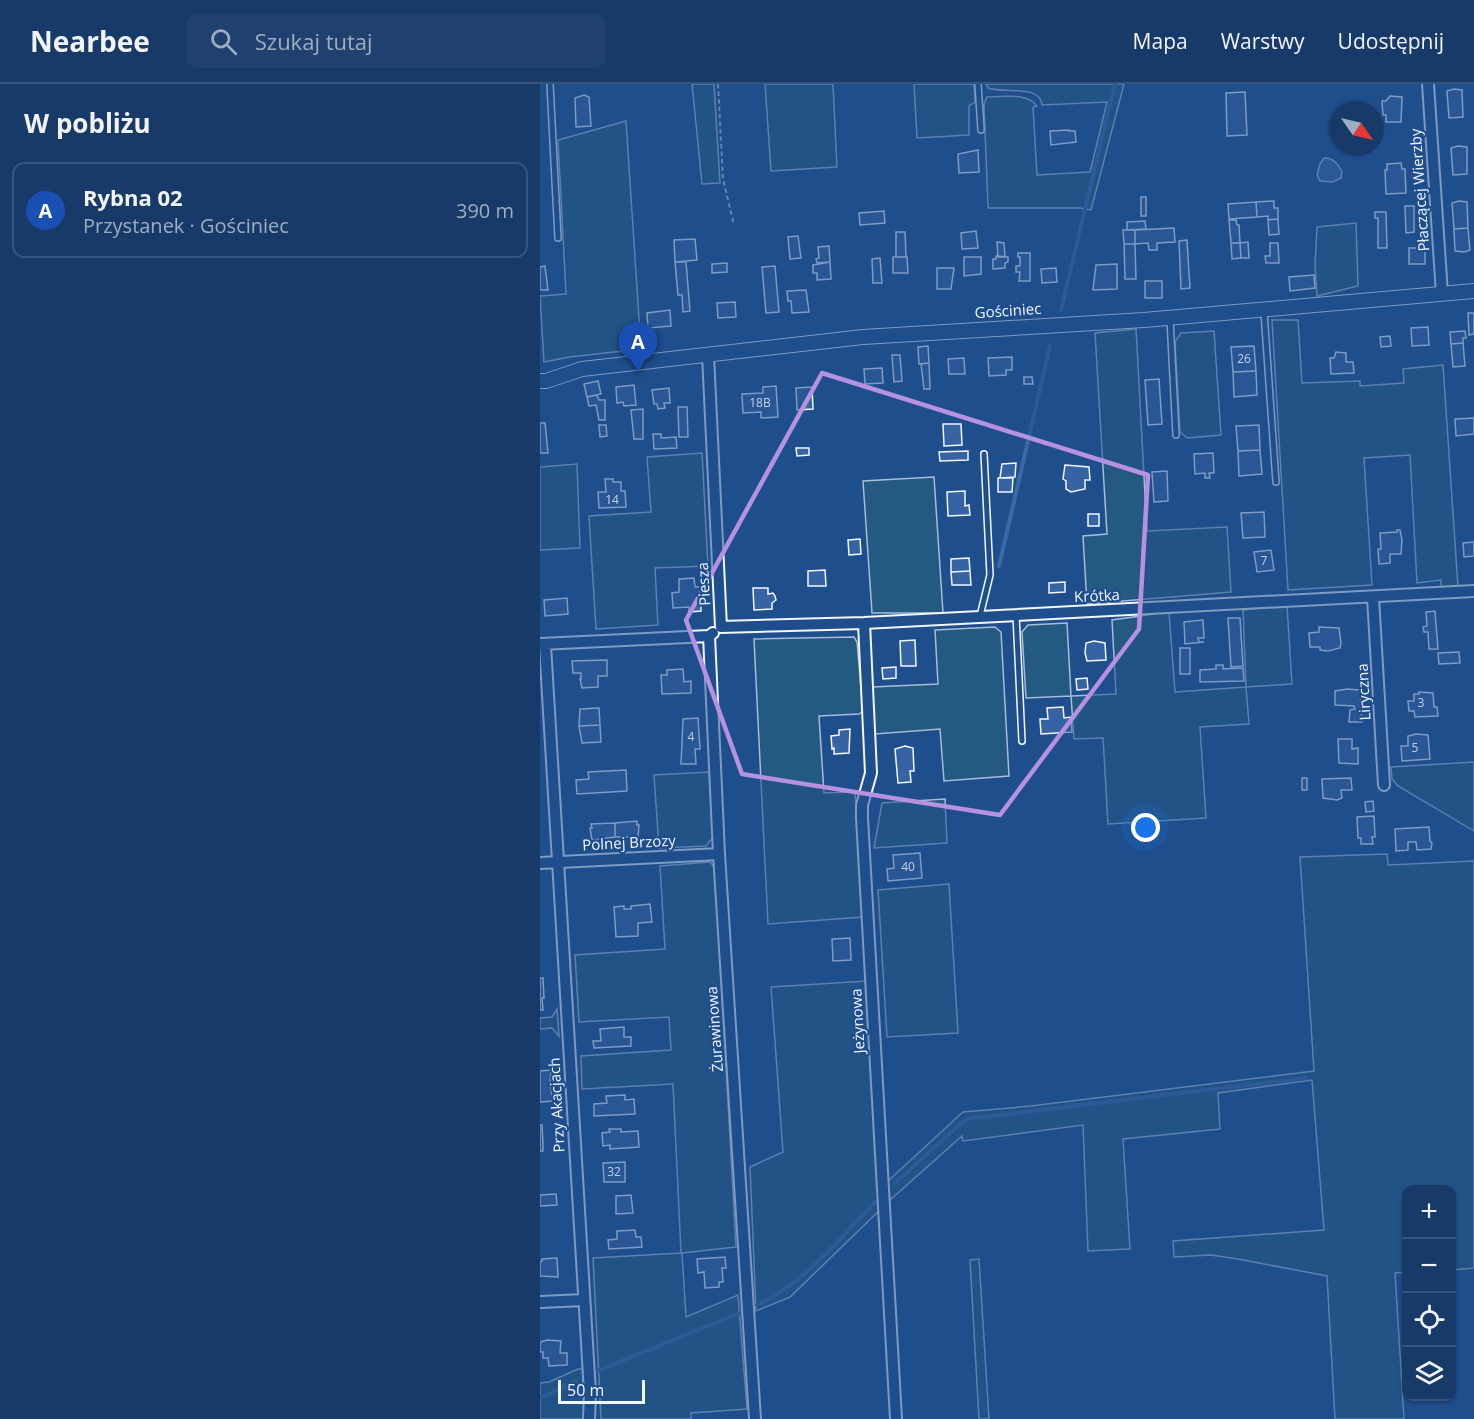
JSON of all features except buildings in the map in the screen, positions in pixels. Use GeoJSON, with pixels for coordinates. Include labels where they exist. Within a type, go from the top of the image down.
{"type":"FeatureCollection","features":[{"type":"Feature","properties":{"kind":"street","name":"Płaczącej Wierzby"},"geometry":{"type":"LineString","coordinates":[[1428,84],[1442,294]]}},
{"type":"Feature","properties":{"kind":"street","name":"Gościniec"},"geometry":{"type":"LineString","coordinates":[[542,384],[582,369],[863,337],[1170,318],[1474,291]]}},
{"type":"Feature","properties":{"kind":"street","name":"Piesza"},"geometry":{"type":"LineString","coordinates":[[708,355],[721,627]]}},
{"type":"Feature","properties":{"kind":"street","name":"Krótka"},"geometry":{"type":"LineString","coordinates":[[721,627],[864,623],[1474,591]]}},
{"type":"Feature","properties":{"kind":"street","name":"Liryczna"},"geometry":{"type":"LineString","coordinates":[[1373,597],[1384,785]]}},
{"type":"Feature","properties":{"kind":"street","name":"Jeżynowa"},"geometry":{"type":"LineString","coordinates":[[864,623],[871,773],[862,805],[861,818],[896,1419]]}},
{"type":"Feature","properties":{"kind":"street"},"geometry":{"type":"LineString","coordinates":[[543,644],[709,636],[721,627]]}},
{"type":"Feature","properties":{"kind":"street","name":"Żurawinowa"},"geometry":{"type":"LineString","coordinates":[[709,636],[719,854],[755,1419]]}},
{"type":"Feature","properties":{"kind":"street","name":"Przy Akacjach"},"geometry":{"type":"LineString","coordinates":[[543,644],[590,1393],[589,1419]]}},
{"type":"Feature","properties":{"kind":"street","name":"Polnej Brzozy"},"geometry":{"type":"LineString","coordinates":[[540,863],[719,854]]}},
{"type":"Feature","properties":{"kind":"street"},"geometry":{"type":"LineString","coordinates":[[540,1302],[584,1300]]}},
{"type":"Feature","properties":{"kind":"lane"},"geometry":{"type":"LineString","coordinates":[[550,84],[558,238]]}},
{"type":"Feature","properties":{"kind":"lane"},"geometry":{"type":"LineString","coordinates":[[978,84],[981,130]]}},
{"type":"Feature","properties":{"kind":"lane"},"geometry":{"type":"LineString","coordinates":[[1264,310],[1276,482]]}},
{"type":"Feature","properties":{"kind":"lane"},"geometry":{"type":"LineString","coordinates":[[1170,318],[1176,435]]}},
{"type":"Feature","properties":{"kind":"lane"},"geometry":{"type":"LineString","coordinates":[[980,617],[990,575],[984,454]]}},
{"type":"Feature","properties":{"kind":"lane"},"geometry":{"type":"LineString","coordinates":[[1016,615],[1022,741]]}},
{"type":"Feature","properties":{"kind":"path"},"geometry":{"type":"LineString","coordinates":[[718,84],[723,179],[734,225]]}},
{"type":"Feature","properties":{"kind":"highlighted area"},"geometry":{"type":"Polygon","coordinates":[[[822,373],[1148,475],[1139,629],[1000,815],[742,774],[686,620],[822,373]]]}},
{"type":"Feature","properties":{"kind":"shaded area"},"geometry":{"type":"Polygon","coordinates":[[[692,84],[714,84],[720,183],[702,184],[692,84]]]}},
{"type":"Feature","properties":{"kind":"shaded area"},"geometry":{"type":"Polygon","coordinates":[[[765,84],[833,84],[837,167],[771,171],[765,84]]]}},
{"type":"Feature","properties":{"kind":"shaded area"},"geometry":{"type":"Polygon","coordinates":[[[914,84],[974,84],[975,102],[969,106],[969,135],[917,138],[914,84]]]}},
{"type":"Feature","properties":{"kind":"shaded area"},"geometry":{"type":"Polygon","coordinates":[[[986,84],[1124,84],[1091,210],[988,208],[984,104],[987,97],[1014,96],[1027,99],[1037,106],[1033,107],[1037,175],[1090,172],[1107,102],[1042,105],[1040,98],[1035,94],[995,90],[988,88],[986,84]]]}},
{"type":"Feature","properties":{"kind":"shaded area"},"geometry":{"type":"Polygon","coordinates":[[[626,121],[641,349],[544,362],[540,296],[566,294],[558,140],[626,121]]]}},
{"type":"Feature","properties":{"kind":"shaded area"},"geometry":{"type":"Polygon","coordinates":[[[1324,158],[1333,160],[1337,164],[1342,171],[1341,178],[1333,182],[1320,181],[1317,175],[1324,158]]]}},
{"type":"Feature","properties":{"kind":"shaded area"},"geometry":{"type":"Polygon","coordinates":[[[1356,223],[1358,286],[1317,296],[1315,266],[1317,227],[1356,223]]]}},
{"type":"Feature","properties":{"kind":"shaded area"},"geometry":{"type":"Polygon","coordinates":[[[1272,320],[1298,320],[1302,383],[1360,381],[1360,386],[1404,383],[1403,369],[1443,365],[1458,587],[1441,587],[1441,580],[1417,583],[1410,455],[1364,458],[1372,585],[1288,590],[1272,320]]]}},
{"type":"Feature","properties":{"kind":"shaded area"},"geometry":{"type":"Polygon","coordinates":[[[1136,329],[1147,531],[1227,527],[1231,592],[1087,604],[1083,536],[1107,534],[1095,333],[1136,329]]]}},
{"type":"Feature","properties":{"kind":"shaded area"},"geometry":{"type":"Polygon","coordinates":[[[1214,331],[1221,435],[1187,438],[1180,432],[1175,342],[1181,333],[1214,331]]]}},
{"type":"Feature","properties":{"kind":"shaded area"},"geometry":{"type":"Polygon","coordinates":[[[702,453],[708,566],[655,568],[658,625],[596,629],[589,516],[651,512],[647,457],[702,453]]]}},
{"type":"Feature","properties":{"kind":"shaded area"},"geometry":{"type":"Polygon","coordinates":[[[577,464],[580,548],[540,550],[540,467],[577,464]]]}},
{"type":"Feature","properties":{"kind":"shaded area"},"geometry":{"type":"Polygon","coordinates":[[[934,477],[943,613],[872,613],[863,481],[934,477]]]}},
{"type":"Feature","properties":{"kind":"shaded area"},"geometry":{"type":"Polygon","coordinates":[[[1287,605],[1292,684],[1246,687],[1243,610],[1287,605]]]}},
{"type":"Feature","properties":{"kind":"shaded area"},"geometry":{"type":"Polygon","coordinates":[[[1169,612],[1175,692],[1246,687],[1249,724],[1200,727],[1206,818],[1108,824],[1103,738],[1074,739],[1071,696],[1116,694],[1112,620],[1169,612]]]}},
{"type":"Feature","properties":{"kind":"shaded area"},"geometry":{"type":"Polygon","coordinates":[[[1067,623],[1071,696],[1026,698],[1022,632],[1028,625],[1067,623]]]}},
{"type":"Feature","properties":{"kind":"shaded area"},"geometry":{"type":"Polygon","coordinates":[[[995,627],[1001,632],[1009,776],[944,781],[940,729],[875,734],[872,687],[938,684],[935,630],[995,627]]]}},
{"type":"Feature","properties":{"kind":"shaded area"},"geometry":{"type":"Polygon","coordinates":[[[854,637],[857,642],[863,711],[859,714],[819,716],[824,793],[855,792],[863,917],[768,924],[754,639],[854,637]]]}},
{"type":"Feature","properties":{"kind":"shaded area"},"geometry":{"type":"Polygon","coordinates":[[[1474,762],[1474,831],[1398,786],[1392,779],[1391,767],[1474,762]]]}},
{"type":"Feature","properties":{"kind":"shaded area"},"geometry":{"type":"Polygon","coordinates":[[[709,772],[713,837],[706,846],[659,848],[654,775],[709,772]]]}},
{"type":"Feature","properties":{"kind":"shaded area"},"geometry":{"type":"Polygon","coordinates":[[[945,799],[947,843],[874,848],[882,803],[945,799]]]}},
{"type":"Feature","properties":{"kind":"shaded area"},"geometry":{"type":"Polygon","coordinates":[[[1387,854],[1388,865],[1474,861],[1474,1268],[1456,1270],[1456,1185],[1402,1185],[1402,1272],[1395,1273],[1404,1419],[1335,1419],[1327,1276],[1211,1255],[1174,1257],[1173,1241],[1324,1230],[1312,1080],[1218,1093],[1220,1129],[1123,1139],[1130,1249],[1088,1251],[1083,1125],[963,1141],[962,1136],[890,1200],[888,1181],[963,1112],[1031,1106],[1314,1071],[1300,857],[1387,854]]]}},
{"type":"Feature","properties":{"kind":"shaded area"},"geometry":{"type":"Polygon","coordinates":[[[710,862],[715,868],[736,1247],[682,1253],[686,1317],[738,1295],[747,1409],[691,1413],[691,1419],[601,1419],[593,1258],[681,1253],[673,1084],[582,1089],[581,1056],[671,1050],[669,1017],[579,1022],[575,955],[665,949],[660,866],[710,862]]]}},
{"type":"Feature","properties":{"kind":"shaded area"},"geometry":{"type":"Polygon","coordinates":[[[949,884],[958,1033],[887,1037],[878,890],[949,884]]]}},
{"type":"Feature","properties":{"kind":"shaded area"},"geometry":{"type":"Polygon","coordinates":[[[867,981],[882,1208],[790,1297],[756,1311],[750,1167],[783,1152],[771,987],[867,981]]]}},
{"type":"Feature","properties":{"kind":"shaded area"},"geometry":{"type":"Polygon","coordinates":[[[557,1009],[559,1036],[552,1028],[540,1029],[540,1018],[552,1017],[557,1009]]]}},
{"type":"Feature","properties":{"kind":"shaded area"},"geometry":{"type":"Polygon","coordinates":[[[979,1259],[989,1419],[979,1419],[970,1260],[979,1259]]]}},
{"type":"Feature","properties":{"kind":"shaded area"},"geometry":{"type":"Polygon","coordinates":[[[583,1369],[584,1419],[540,1419],[540,1383],[549,1382],[583,1369]]]}},
{"type":"Feature","properties":{"kind":"waterway"},"geometry":{"type":"LineString","coordinates":[[1061,310],[1115,84]]}},
{"type":"Feature","properties":{"kind":"waterway"},"geometry":{"type":"LineString","coordinates":[[999,566],[1050,346]]}},
{"type":"Feature","properties":{"kind":"waterway"},"geometry":{"type":"LineString","coordinates":[[895,1183],[966,1119],[1306,1078]]}},
{"type":"Feature","properties":{"kind":"waterway"},"geometry":{"type":"LineString","coordinates":[[757,1305],[774,1297],[805,1273],[875,1202]]}},
{"type":"Feature","properties":{"kind":"waterway"},"geometry":{"type":"LineString","coordinates":[[597,1371],[742,1312]]}},
{"type":"Feature","properties":{"kind":"waterway"},"geometry":{"type":"LineString","coordinates":[[540,1398],[576,1381]]}},
{"type":"Feature","properties":{"kind":"place","name":"Rybna 02"},"geometry":{"type":"Point","coordinates":[638,372]}}]}
